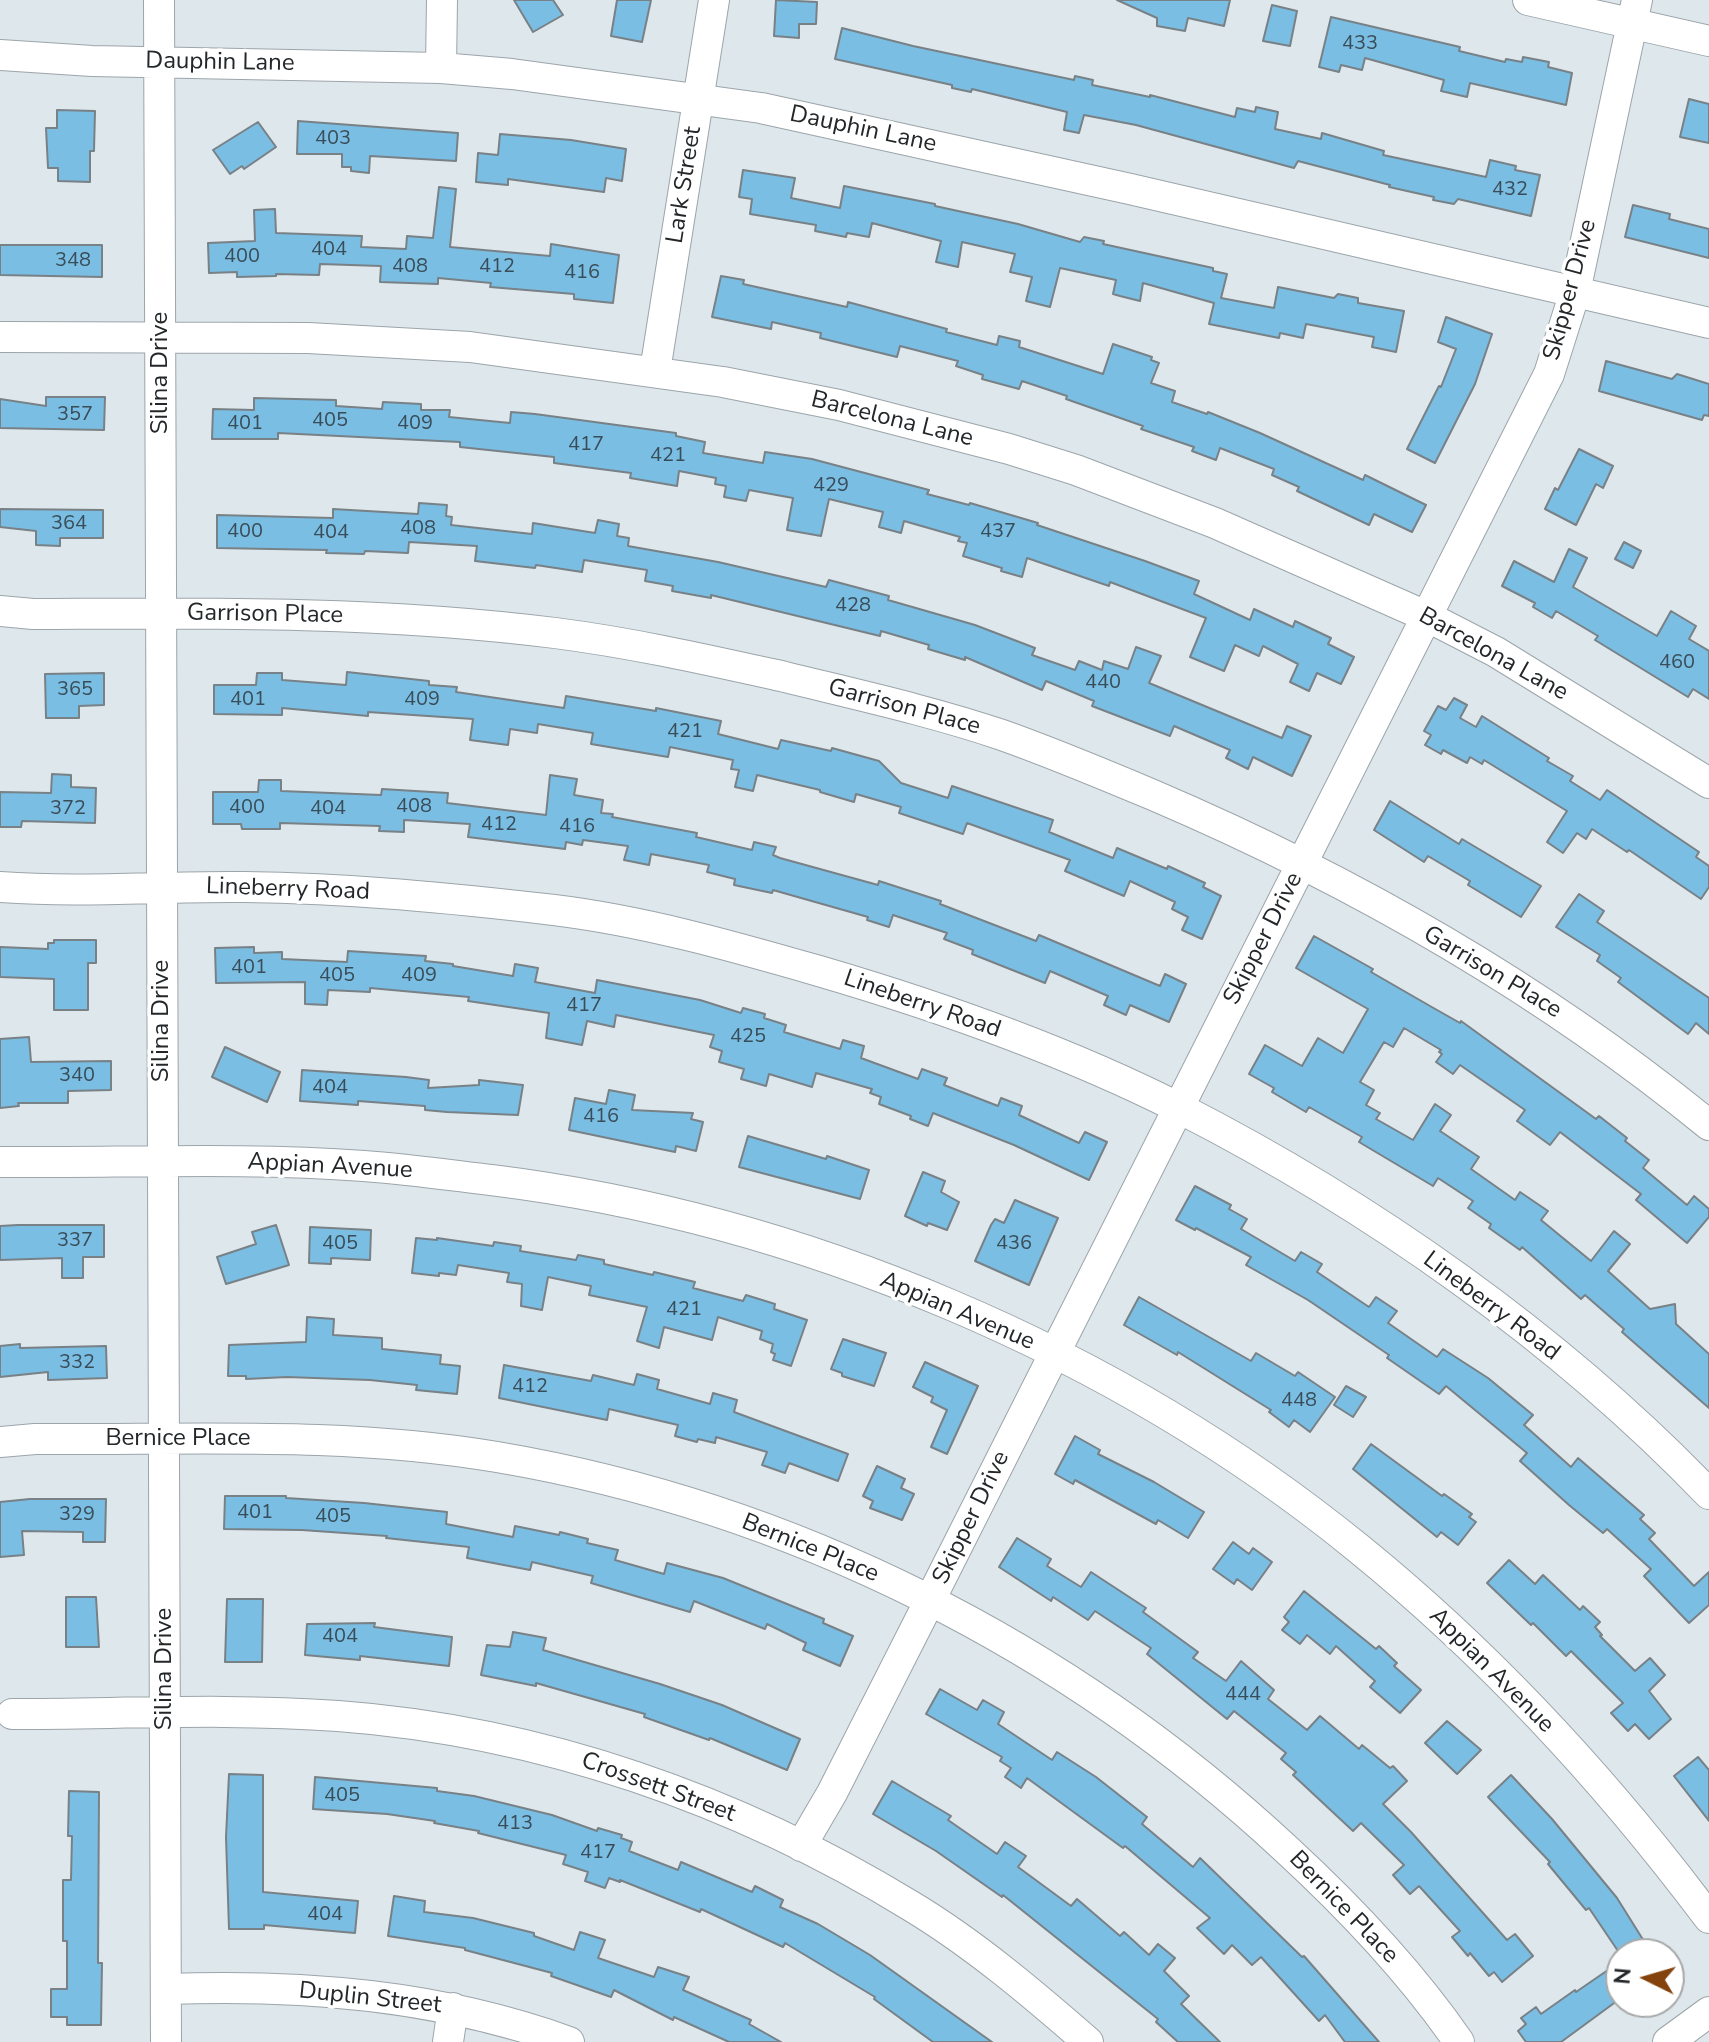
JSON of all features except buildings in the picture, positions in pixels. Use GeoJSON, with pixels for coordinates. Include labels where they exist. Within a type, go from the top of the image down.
{"type":"FeatureCollection","features":[{"type":"Feature","properties":{"kind":"street","name":"Silina Drive"},"geometry":{"type":"LineString","coordinates":[[159,0],[166,2042]]}},
{"type":"Feature","properties":{"kind":"street"},"geometry":{"type":"LineString","coordinates":[[441,68],[442,0]]}},
{"type":"Feature","properties":{"kind":"street","name":"Lark Street"},"geometry":{"type":"LineString","coordinates":[[655,371],[714,0]]}},
{"type":"Feature","properties":{"kind":"street"},"geometry":{"type":"LineString","coordinates":[[1528,0],[1634,12],[1709,41]]}},
{"type":"Feature","properties":{"kind":"street","name":"Skipper Drive"},"geometry":{"type":"LineString","coordinates":[[801,1846],[832,1793],[1549,374],[1575,292],[1634,12]]}},
{"type":"Feature","properties":{"kind":"street","name":"Dauphin Lane"},"geometry":{"type":"LineString","coordinates":[[0,55],[92,61],[441,68],[512,74],[761,108],[1709,323]]}},
{"type":"Feature","properties":{"kind":"street","name":"Barcelona Lane"},"geometry":{"type":"LineString","coordinates":[[0,337],[308,338],[470,347],[655,371],[839,405],[1009,449],[1076,470],[1215,523],[1428,617],[1496,652],[1708,782]]}},
{"type":"Feature","properties":{"kind":"street","name":"Garrison Place"},"geometry":{"type":"LineString","coordinates":[[0,611],[33,614],[328,615],[466,624],[665,649],[891,702],[1004,736],[1228,827],[1360,893],[1583,1029],[1709,1125]]}},
{"type":"Feature","properties":{"kind":"street","name":"Lineberry Road"},"geometry":{"type":"LineString","coordinates":[[0,887],[251,887],[389,893],[558,911],[723,943],[910,998],[1076,1061],[1178,1108],[1332,1194],[1433,1261],[1507,1316],[1615,1404],[1709,1494]]}},
{"type":"Feature","properties":{"kind":"street","name":"Appian Avenue"},"geometry":{"type":"LineString","coordinates":[[0,1162],[257,1162],[362,1166],[494,1180],[676,1214],[776,1241],[907,1287],[1053,1353],[1193,1432],[1277,1487],[1369,1557],[1441,1620],[1521,1697],[1596,1778],[1668,1863],[1709,1918]]}},
{"type":"Feature","properties":{"kind":"street","name":"Bernice Place"},"geometry":{"type":"LineString","coordinates":[[0,1442],[35,1439],[316,1439],[406,1445],[495,1457],[584,1474],[670,1496],[766,1529],[859,1567],[1004,1638],[1085,1688],[1177,1755],[1250,1815],[1319,1879],[1381,1945],[1459,2042]]}},
{"type":"Feature","properties":{"kind":"street","name":"Crossett Street"},"geometry":{"type":"LineString","coordinates":[[12,1714],[252,1713],[339,1716],[441,1728],[542,1748],[613,1768],[683,1793],[846,1868],[965,1942],[1088,2042]]}},
{"type":"Feature","properties":{"kind":"street","name":"Duplin Street"},"geometry":{"type":"LineString","coordinates":[[166,1989],[316,1990],[384,1996],[453,2008],[569,2042]]}},
{"type":"Feature","properties":{"kind":"street"},"geometry":{"type":"LineString","coordinates":[[448,2042],[453,2008]]}},
{"type":"Feature","properties":{"kind":"street"},"geometry":{"type":"LineString","coordinates":[[1668,2042],[1709,2012]]}}]}
